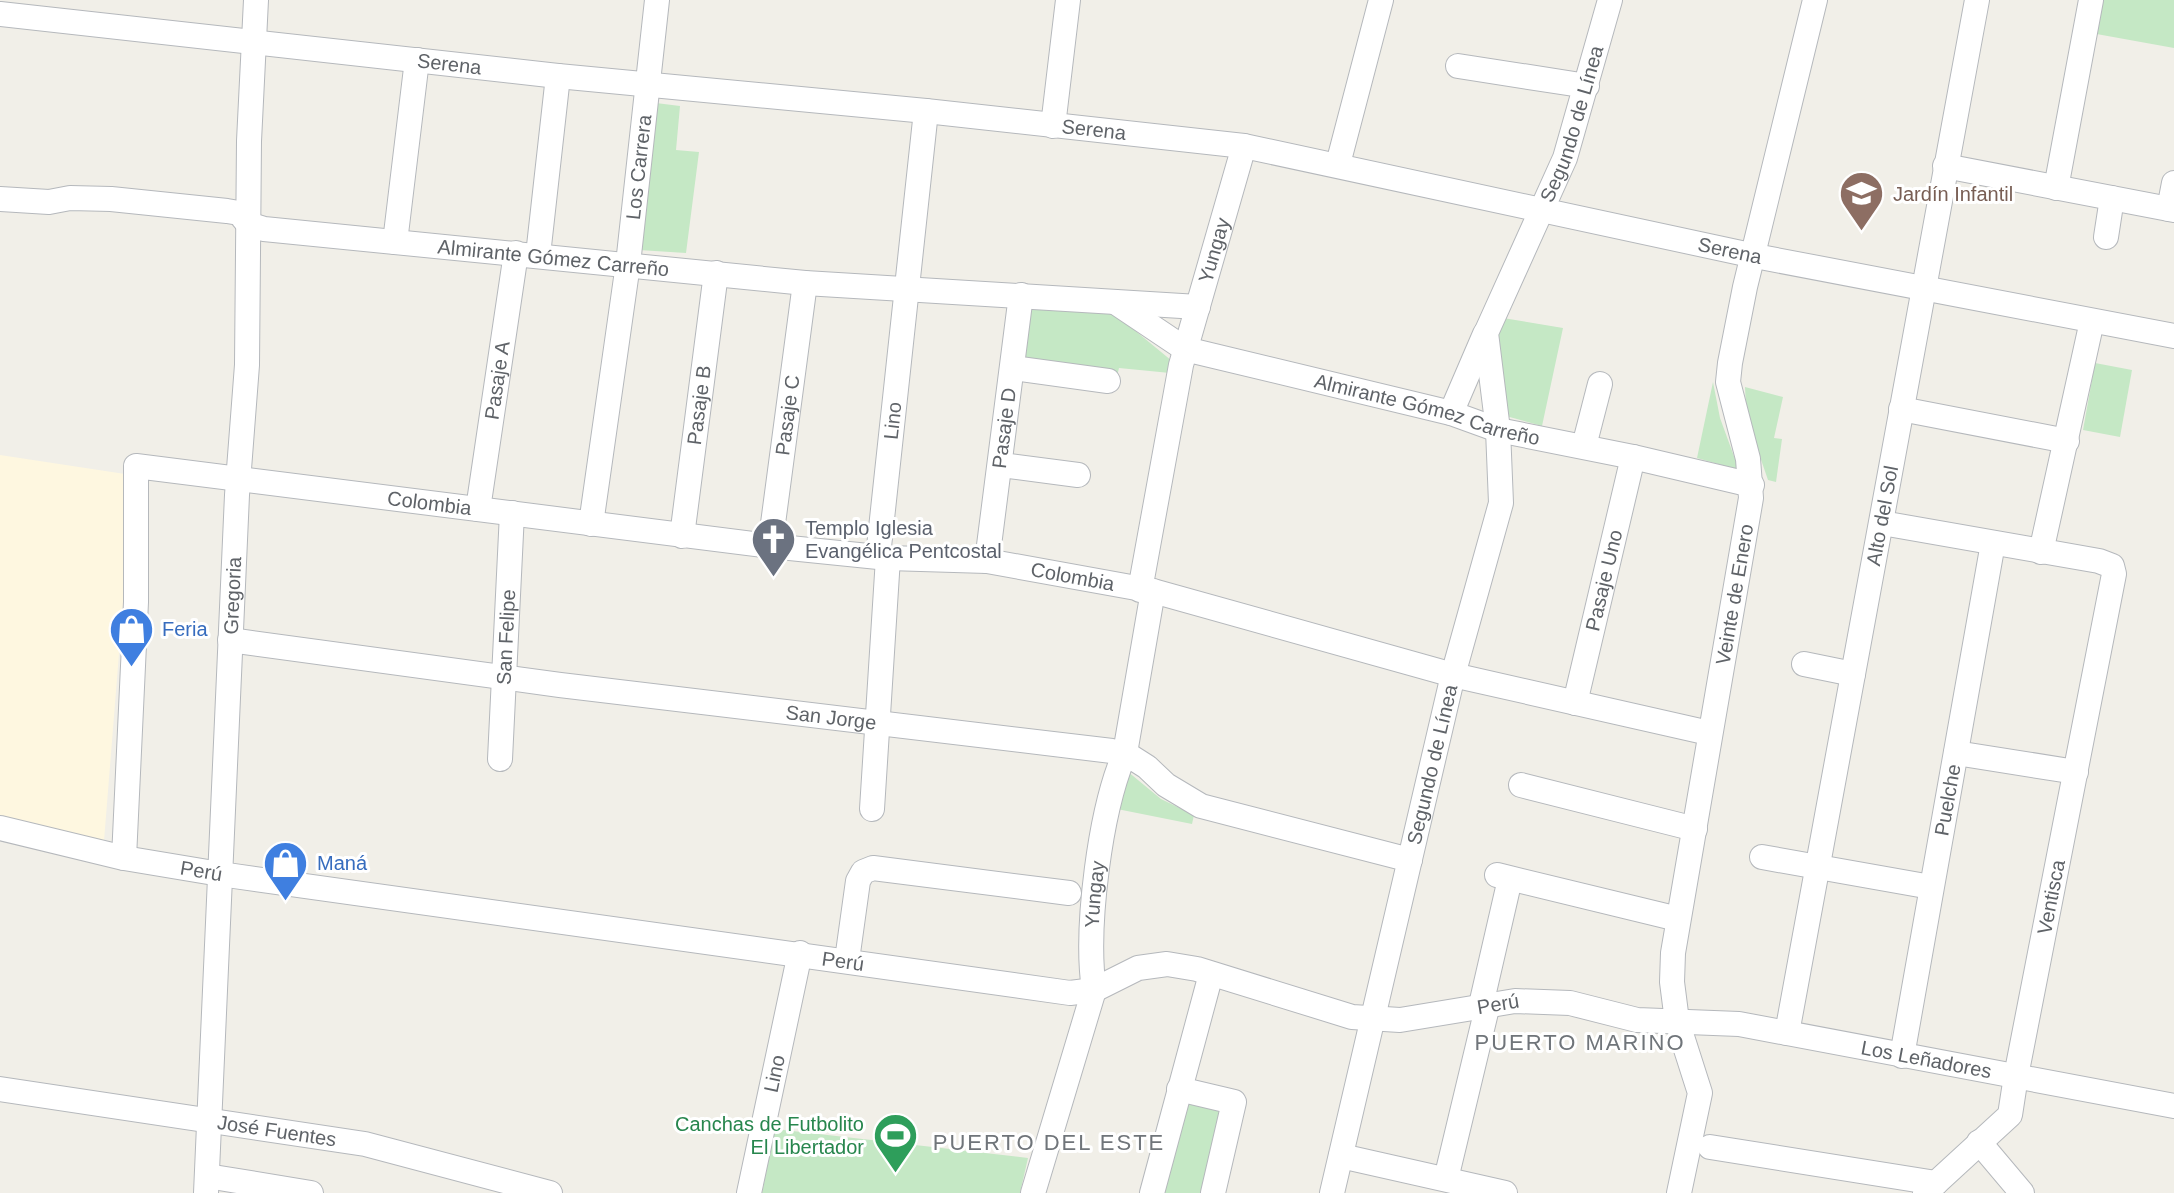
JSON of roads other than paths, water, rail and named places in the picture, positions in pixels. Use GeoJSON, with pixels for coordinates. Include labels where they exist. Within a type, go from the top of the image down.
{"type":"FeatureCollection","features":[{"type":"Feature","properties":{"kind":"street","name":"Gregoria"},"geometry":{"type":"LineString","coordinates":[[207,1184],[230,640],[247,365],[248,224],[256,0]]}},
{"type":"Feature","properties":{"kind":"street","name":"Los Carrera"},"geometry":{"type":"LineString","coordinates":[[591,524],[628,264],[657,0]]}},
{"type":"Feature","properties":{"kind":"street"},"geometry":{"type":"LineString","coordinates":[[1053,126],[1068,0]]}},
{"type":"Feature","properties":{"kind":"street"},"geometry":{"type":"LineString","coordinates":[[1338,164],[1381,0]]}},
{"type":"Feature","properties":{"kind":"street","name":"Segundo de Línea"},"geometry":{"type":"LineString","coordinates":[[1451,413],[1545,209],[1587,86],[1610,0]]}},
{"type":"Feature","properties":{"kind":"street","name":"Veinte de Enero"},"geometry":{"type":"LineString","coordinates":[[1679,1193],[1700,1093],[1677,1021],[1672,982],[1678,919],[1752,485],[1728,382],[1745,287],[1815,0]]}},
{"type":"Feature","properties":{"kind":"street","name":"Alto del Sol"},"geometry":{"type":"LineString","coordinates":[[1787,1033],[1977,0]]}},
{"type":"Feature","properties":{"kind":"street"},"geometry":{"type":"LineString","coordinates":[[2056,188],[2091,0]]}},
{"type":"Feature","properties":{"kind":"street","name":"Serena"},"geometry":{"type":"LineString","coordinates":[[0,14],[82,12],[253,42],[1244,146],[1755,256],[2174,336]]}},
{"type":"Feature","properties":{"kind":"street"},"geometry":{"type":"LineString","coordinates":[[395,242],[417,60]]}},
{"type":"Feature","properties":{"kind":"street"},"geometry":{"type":"LineString","coordinates":[[1458,66],[1587,86]]}},
{"type":"Feature","properties":{"kind":"street","name":"Pasaje A"},"geometry":{"type":"LineString","coordinates":[[478,509],[558,76]]}},
{"type":"Feature","properties":{"kind":"street","name":"Lino"},"geometry":{"type":"LineString","coordinates":[[872,809],[883,557],[926,111]]}},
{"type":"Feature","properties":{"kind":"street","name":"Yungay"},"geometry":{"type":"LineString","coordinates":[[1033,1193],[1094,990],[1090,961],[1093,901],[1114,777],[1125,753],[1146,591],[1185,349],[1244,146]]}},
{"type":"Feature","properties":{"kind":"street"},"geometry":{"type":"LineString","coordinates":[[1945,166],[2172,210],[2174,183]]}},
{"type":"Feature","properties":{"kind":"street","name":"Almirante Gómez Carreño"},"geometry":{"type":"LineString","coordinates":[[0,199],[49,202],[70,198],[140,202],[239,213],[248,224],[264,229],[805,283],[907,286],[1198,307]]}},
{"type":"Feature","properties":{"kind":"street"},"geometry":{"type":"LineString","coordinates":[[2106,237],[2112,198]]}},
{"type":"Feature","properties":{"kind":"street","name":"Pasaje B"},"geometry":{"type":"LineString","coordinates":[[682,536],[716,273]]}},
{"type":"Feature","properties":{"kind":"street","name":"Pasaje C"},"geometry":{"type":"LineString","coordinates":[[770,546],[805,283]]}},
{"type":"Feature","properties":{"kind":"street","name":"Pasaje D"},"geometry":{"type":"LineString","coordinates":[[987,561],[1021,295]]}},
{"type":"Feature","properties":{"kind":"street","name":"Almirante Gómez Carreño"},"geometry":{"type":"LineString","coordinates":[[1115,302],[1185,349],[1451,413],[1498,430],[1584,446],[1752,485]]}},
{"type":"Feature","properties":{"kind":"street"},"geometry":{"type":"LineString","coordinates":[[1882,523],[2041,552],[2092,321]]}},
{"type":"Feature","properties":{"kind":"street","name":"Segundo de Línea"},"geometry":{"type":"LineString","coordinates":[[1332,1193],[1453,675],[1501,503],[1498,430],[1486,333]]}},
{"type":"Feature","properties":{"kind":"street"},"geometry":{"type":"LineString","coordinates":[[1013,368],[1108,381]]}},
{"type":"Feature","properties":{"kind":"street"},"geometry":{"type":"LineString","coordinates":[[1584,446],[1600,384]]}},
{"type":"Feature","properties":{"kind":"street"},"geometry":{"type":"LineString","coordinates":[[1901,409],[2067,441]]}},
{"type":"Feature","properties":{"kind":"street","name":"Pasaje Uno"},"geometry":{"type":"LineString","coordinates":[[1575,703],[1633,457]]}},
{"type":"Feature","properties":{"kind":"street"},"geometry":{"type":"LineString","coordinates":[[1001,465],[1078,475]]}},
{"type":"Feature","properties":{"kind":"street","name":"Colombia"},"geometry":{"type":"LineString","coordinates":[[124,858],[136,602],[136,466],[770,546],[883,557],[987,561],[1146,591],[1453,675],[1709,733]]}},
{"type":"Feature","properties":{"kind":"street","name":"San Felipe"},"geometry":{"type":"LineString","coordinates":[[500,759],[512,513]]}},
{"type":"Feature","properties":{"kind":"street","name":"Puelche"},"geometry":{"type":"LineString","coordinates":[[1902,1056],[1993,543]]}},
{"type":"Feature","properties":{"kind":"street","name":"Ventisca"},"geometry":{"type":"LineString","coordinates":[[1930,1188],[2010,1115],[2113,584],[2112,566],[2041,552]]}},
{"type":"Feature","properties":{"kind":"street","name":"San Jorge"},"geometry":{"type":"LineString","coordinates":[[230,640],[503,678],[876,720],[1125,753],[1147,767],[1166,785],[1201,806],[1410,860]]}},
{"type":"Feature","properties":{"kind":"street"},"geometry":{"type":"LineString","coordinates":[[1804,664],[1853,674]]}},
{"type":"Feature","properties":{"kind":"street"},"geometry":{"type":"LineString","coordinates":[[1956,753],[2076,772]]}},
{"type":"Feature","properties":{"kind":"street"},"geometry":{"type":"LineString","coordinates":[[1521,785],[1695,829]]}},
{"type":"Feature","properties":{"kind":"street","name":"Perú"},"geometry":{"type":"LineString","coordinates":[[0,828],[124,858],[220,874],[1070,993],[1094,990],[1125,972],[1152,965],[1182,965],[1352,1017],[1400,1020],[1484,1005],[1543,1001],[1570,1003],[1637,1020],[1677,1021]]}},
{"type":"Feature","properties":{"kind":"street"},"geometry":{"type":"LineString","coordinates":[[1762,857],[1931,887]]}},
{"type":"Feature","properties":{"kind":"street"},"geometry":{"type":"LineString","coordinates":[[847,960],[858,881],[863,872],[873,868],[1069,893]]}},
{"type":"Feature","properties":{"kind":"street"},"geometry":{"type":"LineString","coordinates":[[1446,1179],[1484,1005],[1503,877],[1678,919]]}},
{"type":"Feature","properties":{"kind":"street","name":"Lino"},"geometry":{"type":"LineString","coordinates":[[749,1193],[800,953]]}},
{"type":"Feature","properties":{"kind":"street"},"geometry":{"type":"LineString","coordinates":[[1152,1193],[1211,974]]}},
{"type":"Feature","properties":{"kind":"street","name":"Los Leñadores"},"geometry":{"type":"LineString","coordinates":[[1677,1021],[1713,1021],[1787,1033],[2174,1106]]}},
{"type":"Feature","properties":{"kind":"street","name":"José Fuentes"},"geometry":{"type":"LineString","coordinates":[[0,1089],[209,1118],[365,1144],[487,1184],[550,1193]]}},
{"type":"Feature","properties":{"kind":"street"},"geometry":{"type":"LineString","coordinates":[[1179,1089],[1242,1104],[1213,1193]]}},
{"type":"Feature","properties":{"kind":"street"},"geometry":{"type":"LineString","coordinates":[[1979,1142],[2022,1193]]}},
{"type":"Feature","properties":{"kind":"street"},"geometry":{"type":"LineString","coordinates":[[1710,1147],[1930,1188]]}},
{"type":"Feature","properties":{"kind":"street"},"geometry":{"type":"LineString","coordinates":[[1341,1156],[1505,1193]]}},
{"type":"Feature","properties":{"kind":"street"},"geometry":{"type":"LineString","coordinates":[[207,1184],[311,1193]]}},
{"type":"Feature","properties":{"kind":"place","name":"Jardín Infantil"},"geometry":{"type":"Point","coordinates":[1862,233]}},
{"type":"Feature","properties":{"kind":"place","name":"Templo Iglesia Evangélica Pentcostal"},"geometry":{"type":"Point","coordinates":[774,579]}},
{"type":"Feature","properties":{"kind":"place","name":"Feria"},"geometry":{"type":"Point","coordinates":[131,668]}},
{"type":"Feature","properties":{"kind":"place","name":"Maná"},"geometry":{"type":"Point","coordinates":[286,902]}},
{"type":"Feature","properties":{"kind":"place","name":"Canchas de Futbolito El Libertador"},"geometry":{"type":"Point","coordinates":[895,1175]}},
{"type":"Feature","properties":{"kind":"district","name":"PUERTO MARINO"},"geometry":{"type":"Point","coordinates":[1580,1042]}},
{"type":"Feature","properties":{"kind":"district","name":"PUERTO DEL ESTE"},"geometry":{"type":"Point","coordinates":[1049,1142]}}]}
